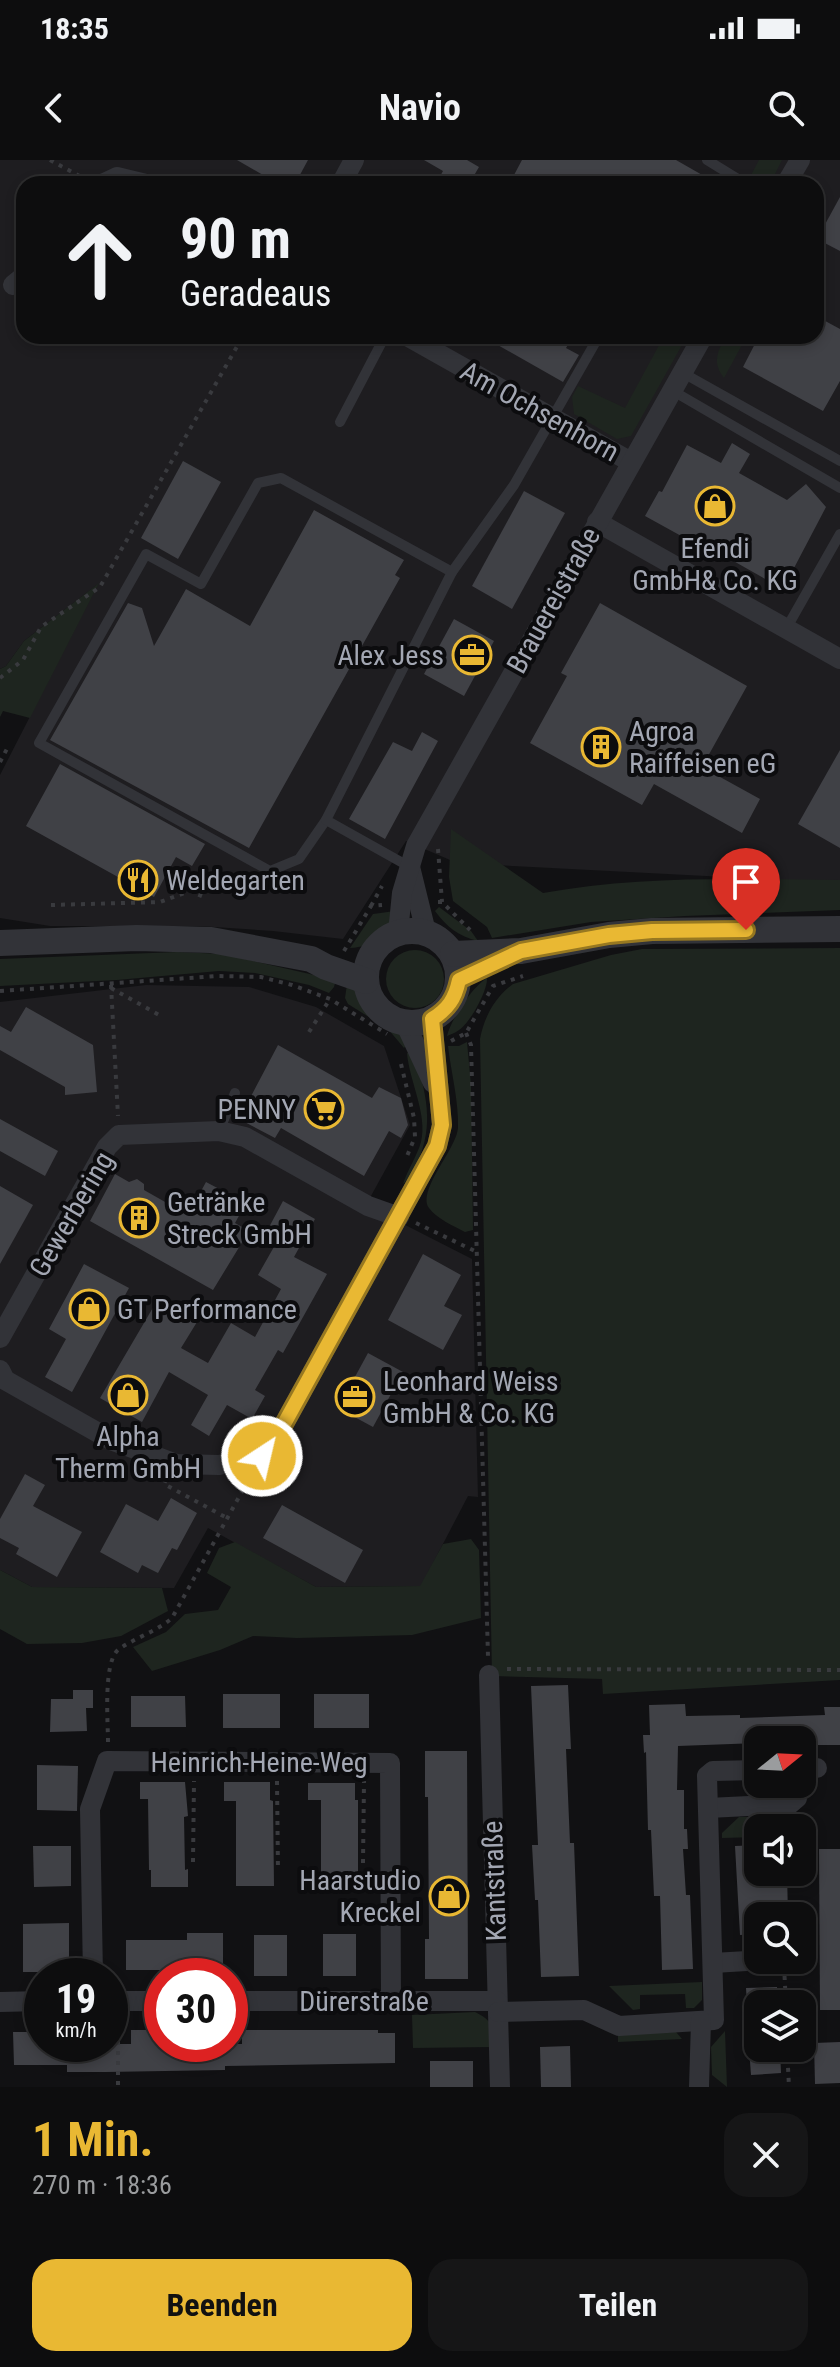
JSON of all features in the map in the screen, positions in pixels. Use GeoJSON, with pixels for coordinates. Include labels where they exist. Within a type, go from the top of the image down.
{"type":"FeatureCollection","features":[{"type":"Feature","properties":{"kind":"street","name":"Am Ochsenhorn"},"geometry":{"type":"LineString","coordinates":[[435,344],[552,418],[631,462]]}},
{"type":"Feature","properties":{"kind":"street","name":"Brauereistraße"},"geometry":{"type":"LineString","coordinates":[[398,933],[402,893],[416,846],[699,344]]}},
{"type":"Feature","properties":{"kind":"street"},"geometry":{"type":"LineString","coordinates":[[597,522],[840,659]]}},
{"type":"Feature","properties":{"kind":"street"},"geometry":{"type":"LineString","coordinates":[[410,867],[426,932]]}},
{"type":"Feature","properties":{"kind":"street"},"geometry":{"type":"LineString","coordinates":[[453,954],[521,951],[609,935],[652,931],[840,929]]}},
{"type":"Feature","properties":{"kind":"street"},"geometry":{"type":"LineString","coordinates":[[0,1370],[5,1380],[111,1440],[176,1464],[219,1465],[262,1456],[284,1424],[437,1146],[442,1125],[439,1094],[433,1032],[456,993],[459,971],[446,945],[426,932],[411,930],[383,941],[373,952],[366,981],[370,996],[379,1009],[391,1018],[439,1094]]}},
{"type":"Feature","properties":{"kind":"street"},"geometry":{"type":"LineString","coordinates":[[0,943],[137,938],[211,940],[311,959],[366,981]]}},
{"type":"Feature","properties":{"kind":"street"},"geometry":{"type":"LineString","coordinates":[[459,980],[521,951]]}},
{"type":"Feature","properties":{"kind":"street"},"geometry":{"type":"LineString","coordinates":[[311,959],[373,952]]}},
{"type":"Feature","properties":{"kind":"street"},"geometry":{"type":"LineString","coordinates":[[399,1032],[423,1022],[433,1032]]}},
{"type":"Feature","properties":{"kind":"street","name":"Gewerbering"},"geometry":{"type":"LineString","coordinates":[[0,1338],[107,1147],[119,1135],[219,1131],[245,1137],[368,1206],[399,1217]]}},
{"type":"Feature","properties":{"kind":"street","name":"Kantstraße"},"geometry":{"type":"LineString","coordinates":[[488,1672],[500,2087]]}},
{"type":"Feature","properties":{"kind":"street"},"geometry":{"type":"LineString","coordinates":[[93,1958],[90,1809],[107,1761]]}},
{"type":"Feature","properties":{"kind":"street","name":"Heinrich-Heine-Weg"},"geometry":{"type":"LineString","coordinates":[[107,1761],[390,1763],[391,2002]]}},
{"type":"Feature","properties":{"kind":"street"},"geometry":{"type":"LineString","coordinates":[[699,2087],[701,2021],[714,2020],[707,1776],[713,1771],[744,1770]]}},
{"type":"Feature","properties":{"kind":"street"},"geometry":{"type":"LineString","coordinates":[[708,1808],[790,1804],[797,1798]]}},
{"type":"Feature","properties":{"kind":"street"},"geometry":{"type":"LineString","coordinates":[[713,1963],[744,1961]]}},
{"type":"Feature","properties":{"kind":"street"},"geometry":{"type":"LineString","coordinates":[[0,2002],[24,2001]]}},
{"type":"Feature","properties":{"kind":"street","name":"Dürerstraße"},"geometry":{"type":"LineString","coordinates":[[248,2001],[391,2002],[584,2010],[619,2026],[701,2021]]}},
{"type":"Feature","properties":{"kind":"lane"},"geometry":{"type":"LineString","coordinates":[[707,160],[733,176]]}},
{"type":"Feature","properties":{"kind":"lane"},"geometry":{"type":"LineString","coordinates":[[340,422],[381,344]]}},
{"type":"Feature","properties":{"kind":"lane"},"geometry":{"type":"LineString","coordinates":[[452,572],[281,478],[258,483],[201,584],[146,554],[39,743],[270,871],[299,859],[326,820],[452,572],[514,485],[594,344]]}},
{"type":"Feature","properties":{"kind":"lane"},"geometry":{"type":"LineString","coordinates":[[683,373],[840,461]]}},
{"type":"Feature","properties":{"kind":"lane"},"geometry":{"type":"LineString","coordinates":[[673,391],[840,488]]}},
{"type":"Feature","properties":{"kind":"lane"},"geometry":{"type":"LineString","coordinates":[[786,629],[840,534]]}},
{"type":"Feature","properties":{"kind":"lane"},"geometry":{"type":"LineString","coordinates":[[326,820],[410,867]]}},
{"type":"Feature","properties":{"kind":"lane"},"geometry":{"type":"LineString","coordinates":[[219,1131],[235,1093]]}},
{"type":"Feature","properties":{"kind":"path"},"geometry":{"type":"LineString","coordinates":[[50,160],[79,176]]}},
{"type":"Feature","properties":{"kind":"path"},"geometry":{"type":"LineString","coordinates":[[0,678],[23,660],[41,627],[100,587],[238,344]]}},
{"type":"Feature","properties":{"kind":"path"},"geometry":{"type":"LineString","coordinates":[[0,762],[9,745]]}},
{"type":"Feature","properties":{"kind":"path"},"geometry":{"type":"LineString","coordinates":[[430,819],[437,844],[442,902]]}},
{"type":"Feature","properties":{"kind":"path"},"geometry":{"type":"LineString","coordinates":[[51,905],[160,902],[190,891],[204,897]]}},
{"type":"Feature","properties":{"kind":"path"},"geometry":{"type":"LineString","coordinates":[[0,991],[111,986],[218,976],[261,977],[330,999],[384,1030],[399,1032]]}},
{"type":"Feature","properties":{"kind":"path"},"geometry":{"type":"LineString","coordinates":[[433,1032],[456,1040],[466,1033],[493,986],[509,980]]}},
{"type":"Feature","properties":{"kind":"path"},"geometry":{"type":"LineString","coordinates":[[111,986],[161,1016]]}},
{"type":"Feature","properties":{"kind":"path"},"geometry":{"type":"LineString","coordinates":[[111,986],[119,1135]]}},
{"type":"Feature","properties":{"kind":"path"},"geometry":{"type":"LineString","coordinates":[[309,1032],[330,999]]}},
{"type":"Feature","properties":{"kind":"path"},"geometry":{"type":"LineString","coordinates":[[466,1033],[471,1045],[488,1672],[840,1670]]}},
{"type":"Feature","properties":{"kind":"path"},"geometry":{"type":"LineString","coordinates":[[398,1054],[414,1118],[415,1137],[404,1164]]}},
{"type":"Feature","properties":{"kind":"path"},"geometry":{"type":"LineString","coordinates":[[399,1217],[477,1252]]}},
{"type":"Feature","properties":{"kind":"path"},"geometry":{"type":"LineString","coordinates":[[107,1761],[109,1663],[117,1651],[161,1628],[172,1618],[262,1456]]}},
{"type":"Feature","properties":{"kind":"path"},"geometry":{"type":"LineString","coordinates":[[176,1464],[164,1484],[227,1518]]}},
{"type":"Feature","properties":{"kind":"path"},"geometry":{"type":"LineString","coordinates":[[193,1862],[194,1761]]}},
{"type":"Feature","properties":{"kind":"path"},"geometry":{"type":"LineString","coordinates":[[277,1762],[278,1871]]}},
{"type":"Feature","properties":{"kind":"path"},"geometry":{"type":"LineString","coordinates":[[363,1863],[365,1762]]}},
{"type":"Feature","properties":{"kind":"path"},"geometry":{"type":"LineString","coordinates":[[117,2062],[118,2087]]}},
{"type":"Feature","properties":{"kind":"path"},"geometry":{"type":"LineString","coordinates":[[788,2062],[789,2087]]}},
{"type":"Feature","properties":{"kind":"shaded area"},"geometry":{"type":"Polygon","coordinates":[[[0,160],[840,160],[840,883],[457,863],[406,841],[343,939],[199,926],[50,926],[0,918],[0,775],[98,584],[24,641],[6,666],[0,669],[0,160]]]}},
{"type":"Feature","properties":{"kind":"shaded area"},"geometry":{"type":"Polygon","coordinates":[[[759,160],[782,160],[774,176],[751,175],[759,160]]]}},
{"type":"Feature","properties":{"kind":"shaded area"},"geometry":{"type":"Polygon","coordinates":[[[660,344],[683,344],[631,436],[617,439],[574,414],[572,397],[578,386],[625,408],[660,344]]]}},
{"type":"Feature","properties":{"kind":"shaded area"},"geometry":{"type":"Polygon","coordinates":[[[722,344],[742,344],[724,378],[718,367],[722,344]]]}},
{"type":"Feature","properties":{"kind":"shaded area"},"geometry":{"type":"Polygon","coordinates":[[[99,583],[30,718],[3,711],[0,717],[0,669],[6,666],[24,641],[99,583]]]}},
{"type":"Feature","properties":{"kind":"shaded area"},"geometry":{"type":"Polygon","coordinates":[[[451,829],[543,893],[653,881],[840,880],[840,910],[591,922],[492,938],[487,927],[453,901],[449,877],[451,829]]]}},
{"type":"Feature","properties":{"kind":"shaded area"},"geometry":{"type":"Polygon","coordinates":[[[439,907],[471,931],[478,941],[459,934],[449,926],[435,911],[439,907]]]}},
{"type":"Feature","properties":{"kind":"shaded area"},"geometry":{"type":"Polygon","coordinates":[[[395,911],[390,926],[380,938],[350,948],[373,914],[395,911]]]}},
{"type":"Feature","properties":{"kind":"shaded area"},"geometry":{"type":"Polygon","coordinates":[[[840,948],[840,1680],[603,1694],[602,1679],[492,1676],[480,1039],[487,1015],[513,984],[642,949],[840,948]]]}},
{"type":"Feature","properties":{"kind":"shaded area"},"geometry":{"type":"Polygon","coordinates":[[[415,950],[436,958],[444,979],[436,1000],[415,1008],[394,1000],[386,979],[394,958],[415,950]]]}},
{"type":"Feature","properties":{"kind":"shaded area"},"geometry":{"type":"Polygon","coordinates":[[[177,952],[223,954],[336,980],[329,993],[309,985],[255,973],[219,971],[0,986],[0,959],[177,952]]]}},
{"type":"Feature","properties":{"kind":"shaded area"},"geometry":{"type":"Polygon","coordinates":[[[487,978],[473,1014],[459,1030],[447,1036],[463,1004],[487,978]]]}},
{"type":"Feature","properties":{"kind":"shaded area"},"geometry":{"type":"Polygon","coordinates":[[[347,984],[357,990],[401,1036],[407,1044],[404,1048],[388,1029],[348,1004],[345,998],[347,984]]]}},
{"type":"Feature","properties":{"kind":"shaded area"},"geometry":{"type":"Polygon","coordinates":[[[146,985],[249,987],[316,1007],[384,1046],[410,1125],[366,1205],[472,1259],[478,1497],[468,1496],[421,1586],[316,1587],[208,1528],[174,1588],[32,1587],[0,1570],[0,1002],[146,985]]]}},
{"type":"Feature","properties":{"kind":"shaded area"},"geometry":{"type":"Polygon","coordinates":[[[467,1042],[471,1085],[473,1230],[465,1232],[436,1216],[427,1200],[432,1181],[458,1128],[448,1046],[467,1042]]]}},
{"type":"Feature","properties":{"kind":"shaded area"},"geometry":{"type":"Polygon","coordinates":[[[407,1053],[414,1054],[425,1095],[427,1122],[423,1149],[413,1172],[403,1184],[421,1142],[422,1132],[407,1053]]]}},
{"type":"Feature","properties":{"kind":"shaded area"},"geometry":{"type":"Polygon","coordinates":[[[471,1539],[479,1550],[481,1618],[412,1635],[253,1636],[220,1650],[152,1671],[133,1647],[166,1632],[185,1614],[218,1610],[231,1587],[207,1573],[219,1548],[235,1542],[316,1587],[420,1586],[443,1544],[471,1539]]]}},
{"type":"Feature","properties":{"kind":"shaded area"},"geometry":{"type":"Polygon","coordinates":[[[0,1570],[32,1587],[162,1588],[168,1611],[121,1636],[82,1643],[27,1644],[0,1629],[0,1570]]]}},
{"type":"Feature","properties":{"kind":"shaded area"},"geometry":{"type":"Polygon","coordinates":[[[739,1817],[744,1817],[744,1837],[722,1838],[722,1833],[739,1817]]]}},
{"type":"Feature","properties":{"kind":"shaded area"},"geometry":{"type":"Polygon","coordinates":[[[702,1982],[702,2000],[694,2008],[686,2008],[685,1994],[640,1995],[640,2009],[633,2010],[609,1986],[702,1982]]]}},
{"type":"Feature","properties":{"kind":"shaded area"},"geometry":{"type":"Polygon","coordinates":[[[475,2012],[491,2026],[493,2047],[413,2048],[412,2015],[475,2012]]]}},
{"type":"Feature","properties":{"kind":"shaded area"},"geometry":{"type":"Polygon","coordinates":[[[725,2031],[727,2087],[712,2075],[711,2047],[725,2031]]]}},
{"type":"Feature","properties":{"kind":"shaded area"},"geometry":{"type":"Polygon","coordinates":[[[676,2032],[682,2039],[618,2042],[618,2034],[676,2032]]]}},
{"type":"Feature","properties":{"kind":"building"},"geometry":{"type":"Polygon","coordinates":[[[237,160],[308,160],[299,176],[263,175],[237,160]]]}},
{"type":"Feature","properties":{"kind":"building"},"geometry":{"type":"Polygon","coordinates":[[[424,160],[467,160],[479,167],[474,176],[440,176],[443,171],[424,160]]]}},
{"type":"Feature","properties":{"kind":"building"},"geometry":{"type":"Polygon","coordinates":[[[522,160],[676,160],[704,176],[516,176],[514,175],[522,160]]]}},
{"type":"Feature","properties":{"kind":"building"},"geometry":{"type":"Polygon","coordinates":[[[840,197],[840,251],[824,243],[824,226],[840,197]]]}},
{"type":"Feature","properties":{"kind":"building"},"geometry":{"type":"Polygon","coordinates":[[[824,320],[840,329],[840,381],[823,411],[743,367],[755,344],[824,344],[824,320]]]}},
{"type":"Feature","properties":{"kind":"building"},"geometry":{"type":"Polygon","coordinates":[[[496,344],[568,344],[566,348],[579,355],[563,382],[496,344]]]}},
{"type":"Feature","properties":{"kind":"building"},"geometry":{"type":"Polygon","coordinates":[[[732,443],[750,454],[739,473],[787,500],[806,484],[826,507],[783,589],[645,516],[659,491],[662,492],[687,445],[721,463],[732,443]]]}},
{"type":"Feature","properties":{"kind":"building"},"geometry":{"type":"Polygon","coordinates":[[[183,461],[221,482],[178,559],[141,538],[183,461]]]}},
{"type":"Feature","properties":{"kind":"building"},"geometry":{"type":"Polygon","coordinates":[[[524,491],[565,513],[512,609],[472,586],[524,491]]]}},
{"type":"Feature","properties":{"kind":"building"},"geometry":{"type":"Polygon","coordinates":[[[314,510],[404,560],[395,575],[400,578],[249,848],[50,740],[128,603],[142,608],[154,646],[186,589],[250,626],[314,510]]]}},
{"type":"Feature","properties":{"kind":"building"},"geometry":{"type":"Polygon","coordinates":[[[600,603],[747,686],[702,767],[760,799],[742,833],[654,784],[642,805],[530,743],[567,676],[561,673],[600,603]]]}},
{"type":"Feature","properties":{"kind":"building"},"geometry":{"type":"Polygon","coordinates":[[[454,619],[494,641],[464,696],[424,674],[454,619]]]}},
{"type":"Feature","properties":{"kind":"building"},"geometry":{"type":"Polygon","coordinates":[[[422,732],[438,741],[385,839],[349,819],[393,742],[412,751],[422,732]]]}},
{"type":"Feature","properties":{"kind":"building"},"geometry":{"type":"Polygon","coordinates":[[[840,750],[840,848],[798,824],[840,750]]]}},
{"type":"Feature","properties":{"kind":"building"},"geometry":{"type":"Polygon","coordinates":[[[60,764],[205,844],[192,866],[176,857],[154,897],[26,826],[60,764]]]}},
{"type":"Feature","properties":{"kind":"building"},"geometry":{"type":"Polygon","coordinates":[[[26,1007],[93,1045],[97,1092],[65,1095],[65,1087],[0,1050],[0,1026],[11,1032],[26,1007]]]}},
{"type":"Feature","properties":{"kind":"building","name":"PENNY"},"geometry":{"type":"Polygon","coordinates":[[[278,1045],[372,1098],[379,1087],[401,1098],[408,1125],[401,1138],[389,1131],[364,1176],[281,1128],[275,1138],[239,1119],[278,1045]]]}},
{"type":"Feature","properties":{"kind":"building"},"geometry":{"type":"Polygon","coordinates":[[[0,1119],[58,1151],[45,1176],[0,1151],[0,1119]]]}},
{"type":"Feature","properties":{"kind":"building"},"geometry":{"type":"Polygon","coordinates":[[[115,1174],[129,1182],[137,1179],[144,1184],[144,1190],[188,1215],[206,1182],[246,1203],[235,1223],[249,1231],[213,1290],[90,1221],[115,1174]]]}},
{"type":"Feature","properties":{"kind":"building"},"geometry":{"type":"Polygon","coordinates":[[[0,1186],[33,1205],[0,1264],[0,1186]]]}},
{"type":"Feature","properties":{"kind":"building"},"geometry":{"type":"Polygon","coordinates":[[[283,1201],[315,1219],[294,1257],[327,1274],[283,1353],[278,1350],[255,1390],[265,1396],[252,1419],[227,1405],[209,1436],[191,1425],[208,1395],[169,1372],[142,1422],[100,1398],[158,1299],[197,1322],[181,1348],[208,1363],[231,1323],[255,1337],[281,1289],[258,1275],[279,1238],[267,1231],[283,1201]]]}},
{"type":"Feature","properties":{"kind":"building"},"geometry":{"type":"Polygon","coordinates":[[[423,1254],[461,1275],[444,1306],[462,1315],[443,1350],[388,1320],[423,1254]]]}},
{"type":"Feature","properties":{"kind":"building","name":"GT Performance"},"geometry":{"type":"Polygon","coordinates":[[[84,1264],[129,1288],[72,1392],[45,1377],[66,1339],[49,1329],[84,1264]]]}},
{"type":"Feature","properties":{"kind":"building"},"geometry":{"type":"Polygon","coordinates":[[[368,1353],[403,1372],[373,1427],[338,1408],[368,1353]]]}},
{"type":"Feature","properties":{"kind":"building"},"geometry":{"type":"Polygon","coordinates":[[[25,1474],[45,1485],[33,1506],[82,1532],[57,1577],[16,1554],[19,1548],[0,1538],[0,1519],[25,1474]]]}},
{"type":"Feature","properties":{"kind":"building"},"geometry":{"type":"Polygon","coordinates":[[[171,1498],[197,1513],[177,1550],[172,1548],[158,1573],[142,1565],[138,1573],[100,1552],[126,1504],[158,1521],[171,1498]]]}},
{"type":"Feature","properties":{"kind":"building"},"geometry":{"type":"Polygon","coordinates":[[[282,1505],[363,1550],[345,1583],[263,1538],[282,1505]]]}},
{"type":"Feature","properties":{"kind":"building"},"geometry":{"type":"Polygon","coordinates":[[[568,1685],[571,1749],[566,1749],[570,1843],[574,1843],[579,1976],[541,1977],[532,1845],[538,1845],[531,1686],[568,1685]]]}},
{"type":"Feature","properties":{"kind":"building"},"geometry":{"type":"Polygon","coordinates":[[[73,1690],[93,1690],[93,1708],[86,1708],[87,1731],[50,1732],[51,1699],[73,1699],[73,1690]]]}},
{"type":"Feature","properties":{"kind":"building"},"geometry":{"type":"Polygon","coordinates":[[[223,1694],[280,1694],[280,1728],[223,1728],[223,1694]]]}},
{"type":"Feature","properties":{"kind":"building"},"geometry":{"type":"Polygon","coordinates":[[[314,1694],[369,1694],[369,1728],[314,1728],[314,1694]]]}},
{"type":"Feature","properties":{"kind":"building"},"geometry":{"type":"Polygon","coordinates":[[[131,1696],[185,1696],[186,1727],[131,1727],[131,1696]]]}},
{"type":"Feature","properties":{"kind":"building"},"geometry":{"type":"Polygon","coordinates":[[[685,1704],[686,1716],[740,1715],[740,1718],[825,1715],[824,1707],[840,1707],[840,1745],[816,1745],[816,1726],[744,1726],[744,1744],[678,1746],[677,1790],[684,1790],[684,1829],[687,1829],[688,1849],[683,1849],[686,1895],[690,1895],[693,1969],[662,1970],[660,1896],[654,1896],[643,1735],[650,1735],[649,1705],[685,1704]]]}},
{"type":"Feature","properties":{"kind":"building"},"geometry":{"type":"Polygon","coordinates":[[[425,1751],[467,1751],[468,1979],[425,1979],[425,1939],[429,1939],[425,1751]]]}},
{"type":"Feature","properties":{"kind":"building"},"geometry":{"type":"Polygon","coordinates":[[[37,1765],[78,1766],[77,1811],[37,1810],[37,1765]]]}},
{"type":"Feature","properties":{"kind":"building"},"geometry":{"type":"Polygon","coordinates":[[[140,1782],[185,1782],[188,1816],[184,1817],[185,1870],[188,1869],[188,1887],[151,1887],[148,1799],[140,1799],[140,1782]]]}},
{"type":"Feature","properties":{"kind":"building"},"geometry":{"type":"Polygon","coordinates":[[[224,1782],[270,1782],[274,1886],[236,1886],[236,1801],[224,1801],[224,1782]]]}},
{"type":"Feature","properties":{"kind":"building"},"geometry":{"type":"Polygon","coordinates":[[[308,1783],[355,1783],[355,1800],[358,1800],[358,1886],[321,1886],[321,1800],[308,1800],[308,1783]]]}},
{"type":"Feature","properties":{"kind":"building"},"geometry":{"type":"Polygon","coordinates":[[[33,1846],[71,1846],[71,1886],[34,1887],[33,1846]]]}},
{"type":"Feature","properties":{"kind":"building"},"geometry":{"type":"Polygon","coordinates":[[[735,1846],[744,1846],[744,1886],[787,1886],[788,1902],[744,1902],[744,1935],[740,1935],[735,1846]]]}},
{"type":"Feature","properties":{"kind":"building"},"geometry":{"type":"Polygon","coordinates":[[[819,1849],[840,1849],[840,2010],[820,2010],[819,1849]]]}},
{"type":"Feature","properties":{"kind":"building"},"geometry":{"type":"Polygon","coordinates":[[[69,1923],[69,1958],[24,1958],[23,1972],[23,1924],[69,1923]]]}},
{"type":"Feature","properties":{"kind":"building"},"geometry":{"type":"Polygon","coordinates":[[[187,1933],[223,1933],[223,1958],[144,1958],[144,1970],[128,1970],[126,1940],[187,1940],[187,1933]]]}},
{"type":"Feature","properties":{"kind":"building"},"geometry":{"type":"Polygon","coordinates":[[[323,1934],[356,1934],[356,1976],[323,1976],[323,1934]]]}},
{"type":"Feature","properties":{"kind":"building"},"geometry":{"type":"Polygon","coordinates":[[[254,1935],[287,1935],[287,1976],[254,1976],[254,1935]]]}},
{"type":"Feature","properties":{"kind":"building"},"geometry":{"type":"Polygon","coordinates":[[[777,1987],[777,1990],[746,1990],[777,1987]]]}},
{"type":"Feature","properties":{"kind":"building"},"geometry":{"type":"Polygon","coordinates":[[[131,2030],[144,2030],[144,2062],[248,2062],[248,2030],[378,2030],[378,2033],[395,2033],[395,2063],[106,2072],[67,2072],[67,2065],[14,2065],[13,2032],[24,2032],[24,2062],[128,2062],[128,2044],[131,2044],[131,2030]]]}},
{"type":"Feature","properties":{"kind":"building"},"geometry":{"type":"Polygon","coordinates":[[[840,2042],[840,2083],[815,2084],[816,2043],[840,2042]]]}},
{"type":"Feature","properties":{"kind":"building"},"geometry":{"type":"Polygon","coordinates":[[[570,2046],[571,2087],[541,2087],[540,2047],[570,2046]]]}},
{"type":"Feature","properties":{"kind":"building"},"geometry":{"type":"Polygon","coordinates":[[[430,2061],[473,2061],[473,2087],[430,2087],[430,2061]]]}},
{"type":"Feature","properties":{"kind":"building"},"geometry":{"type":"Polygon","coordinates":[[[750,2062],[781,2062],[781,2073],[751,2075],[750,2062]]]}},
{"type":"Feature","properties":{"kind":"place","name":"Efendi GmbH& Co. KG"},"geometry":{"type":"Point","coordinates":[715,506]}},
{"type":"Feature","properties":{"kind":"place","name":"Alex Jess"},"geometry":{"type":"Point","coordinates":[472,655]}},
{"type":"Feature","properties":{"kind":"place","name":"Agroa Raiffeisen eG"},"geometry":{"type":"Point","coordinates":[601,747]}},
{"type":"Feature","properties":{"kind":"place","name":"Weldegarten"},"geometry":{"type":"Point","coordinates":[138,880]}},
{"type":"Feature","properties":{"kind":"place","name":"PENNY"},"geometry":{"type":"Point","coordinates":[324,1109]}},
{"type":"Feature","properties":{"kind":"place","name":"Getränke Streck GmbH"},"geometry":{"type":"Point","coordinates":[139,1218]}},
{"type":"Feature","properties":{"kind":"place","name":"GT Performance"},"geometry":{"type":"Point","coordinates":[89,1309]}},
{"type":"Feature","properties":{"kind":"place","name":"Alpha Therm GmbH"},"geometry":{"type":"Point","coordinates":[128,1395]}},
{"type":"Feature","properties":{"kind":"place","name":"Leonhard Weiss GmbH & Co. KG"},"geometry":{"type":"Point","coordinates":[355,1397]}},
{"type":"Feature","properties":{"kind":"place","name":"Haarstudio Kreckel"},"geometry":{"type":"Point","coordinates":[449,1896]}},
{"type":"Feature","properties":{"kind":"route"},"geometry":{"type":"LineString","coordinates":[[262,1456],[284,1424],[437,1146],[442,1125],[432,1019],[451,1004],[459,980],[521,951],[609,935],[652,931],[746,930]]}}]}
